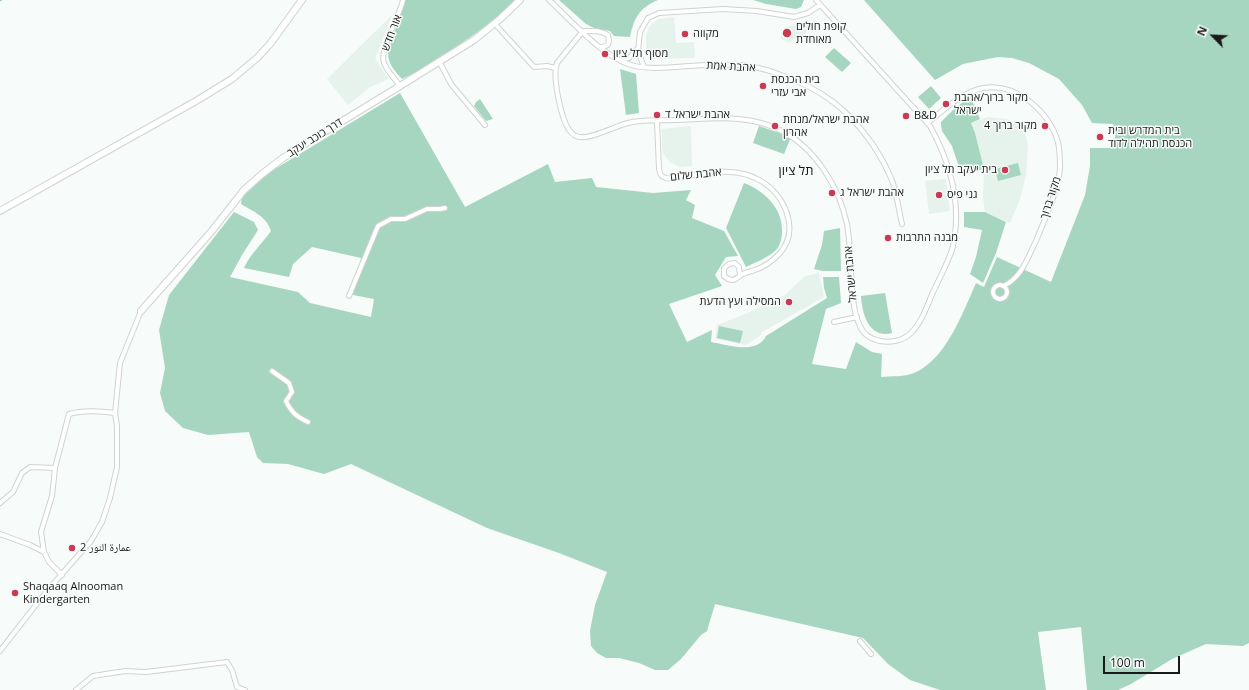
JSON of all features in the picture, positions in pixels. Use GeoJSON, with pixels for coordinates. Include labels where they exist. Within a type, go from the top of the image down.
{"type":"FeatureCollection","features":[{"type":"Feature","properties":{"kind":"street"},"geometry":{"type":"LineString","coordinates":[[0,211],[196,101],[232,79],[257,58],[270,44],[302,0]]}},
{"type":"Feature","properties":{"kind":"street","name":"אור חדש"},"geometry":{"type":"LineString","coordinates":[[400,86],[385,65],[383,56],[385,47],[404,0]]}},
{"type":"Feature","properties":{"kind":"street","name":"דרך כוכב יעקב"},"geometry":{"type":"LineString","coordinates":[[141,311],[211,232],[244,190],[262,174],[308,142],[474,40],[495,24],[520,0]]}},
{"type":"Feature","properties":{"kind":"street","name":"אהבת אמת"},"geometry":{"type":"LineString","coordinates":[[549,0],[582,31],[589,40],[632,65],[644,67],[714,65],[749,66],[789,78],[819,91],[852,117],[880,156],[892,183],[902,224]]}},
{"type":"Feature","properties":{"kind":"street","name":"אהבת ישראל"},"geometry":{"type":"LineString","coordinates":[[555,68],[555,80],[562,109],[569,130],[574,135],[585,137],[632,122],[724,118],[747,119],[779,129],[803,146],[820,164],[841,202],[847,225],[854,303],[860,327],[873,339],[886,342],[894,341],[907,336],[920,320],[952,250],[956,226],[954,190],[950,169],[942,149],[927,123],[816,0]]}},
{"type":"Feature","properties":{"kind":"street"},"geometry":{"type":"LineString","coordinates":[[644,67],[638,48],[640,32],[648,18],[659,13],[666,11],[735,9],[794,17],[808,13],[820,5]]}},
{"type":"Feature","properties":{"kind":"street"},"geometry":{"type":"LineString","coordinates":[[495,24],[534,67],[547,66],[555,68],[560,58],[582,31],[603,32],[608,35],[610,41],[608,45],[605,47],[600,47]]}},
{"type":"Feature","properties":{"kind":"street"},"geometry":{"type":"LineString","coordinates":[[620,59],[629,58],[638,48]]}},
{"type":"Feature","properties":{"kind":"street"},"geometry":{"type":"LineString","coordinates":[[439,61],[451,84],[485,125]]}},
{"type":"Feature","properties":{"kind":"street","name":"מקור ברוך"},"geometry":{"type":"LineString","coordinates":[[927,123],[970,92],[984,88],[1002,88],[1031,102],[1046,118],[1055,133],[1060,158],[1058,182],[1045,219],[1024,266],[1012,281],[1003,286]]}},
{"type":"Feature","properties":{"kind":"street","name":"אהבת שלום"},"geometry":{"type":"LineString","coordinates":[[657,121],[659,169],[661,176],[664,178],[719,172],[741,173],[761,181],[769,187],[780,200],[786,210],[790,227],[787,242],[784,249],[774,260],[751,272]]}},
{"type":"Feature","properties":{"kind":"street"},"geometry":{"type":"LineString","coordinates":[[349,296],[378,226],[391,219],[406,219],[427,209],[445,208]]}},
{"type":"Feature","properties":{"kind":"street"},"geometry":{"type":"LineString","coordinates":[[740,276],[740,270],[737,265],[732,263],[726,265],[724,276],[731,280],[751,272]]}},
{"type":"Feature","properties":{"kind":"street"},"geometry":{"type":"LineString","coordinates":[[740,270],[751,272]]}},
{"type":"Feature","properties":{"kind":"street"},"geometry":{"type":"LineString","coordinates":[[1007,291],[1003,286],[998,286],[995,288],[995,297],[999,299],[1003,298],[1006,295],[1012,281]]}},
{"type":"Feature","properties":{"kind":"street"},"geometry":{"type":"LineString","coordinates":[[0,651],[46,592],[91,541],[102,522],[110,498],[117,467],[117,426],[115,413],[120,363],[141,311]]}},
{"type":"Feature","properties":{"kind":"street"},"geometry":{"type":"LineString","coordinates":[[834,322],[857,317]]}},
{"type":"Feature","properties":{"kind":"street"},"geometry":{"type":"LineString","coordinates":[[272,371],[289,383],[292,392],[286,401],[291,410],[299,418],[308,422]]}},
{"type":"Feature","properties":{"kind":"street"},"geometry":{"type":"LineString","coordinates":[[62,575],[49,562],[44,552],[41,532],[52,496],[55,468],[69,414],[76,412],[115,413]]}},
{"type":"Feature","properties":{"kind":"street"},"geometry":{"type":"LineString","coordinates":[[0,503],[14,492],[22,473],[30,467],[55,468]]}},
{"type":"Feature","properties":{"kind":"street"},"geometry":{"type":"LineString","coordinates":[[0,534],[44,552]]}},
{"type":"Feature","properties":{"kind":"street"},"geometry":{"type":"LineString","coordinates":[[860,642],[871,654]]}},
{"type":"Feature","properties":{"kind":"street"},"geometry":{"type":"LineString","coordinates":[[76,690],[93,676],[125,671],[146,672],[227,662],[232,670],[237,687],[245,690]]}},
{"type":"Feature","properties":{"kind":"shaded area"},"geometry":{"type":"Polygon","coordinates":[[[392,15],[375,59],[389,79],[370,87],[348,105],[327,79],[392,15]]]}},
{"type":"Feature","properties":{"kind":"shaded area"},"geometry":{"type":"Polygon","coordinates":[[[674,17],[676,43],[694,42],[695,58],[650,59],[646,46],[646,36],[649,27],[658,19],[674,17]]]}},
{"type":"Feature","properties":{"kind":"shaded area"},"geometry":{"type":"Polygon","coordinates":[[[803,22],[810,22],[805,36],[798,36],[789,43],[780,38],[782,33],[789,26],[803,22]]]}},
{"type":"Feature","properties":{"kind":"shaded area","name":"בית יעקב תל ציון"},"geometry":{"type":"Polygon","coordinates":[[[988,117],[1007,119],[1017,124],[1023,129],[1026,136],[1028,146],[1026,176],[1020,199],[1010,223],[985,212],[983,197],[984,171],[975,133],[971,123],[988,117]]]}},
{"type":"Feature","properties":{"kind":"shaded area"},"geometry":{"type":"Polygon","coordinates":[[[691,126],[692,166],[680,167],[670,162],[663,153],[662,129],[691,126]]]}},
{"type":"Feature","properties":{"kind":"shaded area"},"geometry":{"type":"Polygon","coordinates":[[[946,179],[950,211],[929,214],[925,181],[946,179]]]}},
{"type":"Feature","properties":{"kind":"shaded area"},"geometry":{"type":"Polygon","coordinates":[[[819,273],[824,297],[762,332],[761,335],[746,345],[715,339],[717,325],[748,313],[785,295],[805,276],[819,273]]]}},
{"type":"Feature","properties":{"kind":"green space"},"geometry":{"type":"Polygon","coordinates":[[[405,0],[516,0],[495,19],[473,35],[431,64],[402,79],[390,63],[388,52],[405,0]]]}},
{"type":"Feature","properties":{"kind":"green space"},"geometry":{"type":"Polygon","coordinates":[[[559,0],[658,0],[646,6],[638,14],[633,24],[630,37],[614,36],[610,31],[594,28],[586,24],[559,0]]]}},
{"type":"Feature","properties":{"kind":"green space"},"geometry":{"type":"Polygon","coordinates":[[[753,0],[804,0],[801,7],[796,9],[766,4],[753,0]]]}},
{"type":"Feature","properties":{"kind":"green space"},"geometry":{"type":"Polygon","coordinates":[[[864,0],[1249,0],[1249,643],[1243,646],[1206,644],[1172,659],[1131,684],[1118,690],[1087,690],[1081,627],[1038,632],[1046,690],[940,690],[910,680],[888,664],[863,638],[715,604],[707,631],[701,635],[681,659],[668,670],[655,670],[639,663],[619,658],[606,658],[597,653],[591,646],[590,631],[595,605],[607,572],[559,553],[487,528],[351,464],[324,474],[288,464],[263,463],[257,457],[249,432],[208,435],[183,428],[165,411],[160,393],[165,368],[159,330],[169,295],[234,212],[254,222],[258,230],[230,277],[298,292],[310,303],[371,317],[374,299],[353,295],[361,258],[312,247],[293,264],[289,277],[244,268],[271,231],[263,218],[241,204],[242,197],[270,172],[400,93],[465,207],[548,164],[555,182],[592,178],[596,187],[653,193],[691,190],[686,200],[695,205],[692,218],[724,231],[738,256],[726,257],[715,275],[722,286],[669,304],[687,342],[712,330],[711,342],[742,347],[756,345],[762,342],[766,336],[827,298],[823,277],[839,277],[841,303],[826,309],[812,364],[846,369],[856,342],[872,352],[882,354],[881,377],[902,376],[914,373],[925,367],[935,358],[952,334],[976,283],[984,287],[997,257],[1051,282],[1085,195],[1090,166],[1090,148],[1113,148],[1116,131],[1113,124],[1092,123],[1082,105],[1059,79],[1029,63],[1012,58],[998,57],[963,64],[935,80],[864,0]]]}},
{"type":"Feature","properties":{"kind":"green space"},"geometry":{"type":"Polygon","coordinates":[[[834,48],[851,63],[842,72],[825,57],[834,48]]]}},
{"type":"Feature","properties":{"kind":"green space"},"geometry":{"type":"Polygon","coordinates":[[[620,69],[636,74],[639,113],[626,115],[620,69]]]}},
{"type":"Feature","properties":{"kind":"green space"},"geometry":{"type":"Polygon","coordinates":[[[931,86],[941,98],[929,109],[918,97],[931,86]]]}},
{"type":"Feature","properties":{"kind":"green space"},"geometry":{"type":"Polygon","coordinates":[[[970,96],[980,119],[971,123],[984,169],[961,173],[952,146],[942,131],[941,122],[970,96]]]}},
{"type":"Feature","properties":{"kind":"green space"},"geometry":{"type":"Polygon","coordinates":[[[480,99],[493,119],[486,121],[474,106],[480,99]]]}},
{"type":"Feature","properties":{"kind":"green space"},"geometry":{"type":"Polygon","coordinates":[[[759,126],[791,137],[784,154],[753,143],[759,126]]]}},
{"type":"Feature","properties":{"kind":"green space"},"geometry":{"type":"Polygon","coordinates":[[[1018,163],[1021,175],[998,181],[995,169],[1018,163]]]}},
{"type":"Feature","properties":{"kind":"green space"},"geometry":{"type":"Polygon","coordinates":[[[744,183],[765,195],[775,207],[779,214],[782,230],[781,241],[776,250],[766,258],[746,267],[726,228],[744,183]]]}},
{"type":"Feature","properties":{"kind":"green space"},"geometry":{"type":"Polygon","coordinates":[[[964,212],[985,212],[1006,222],[996,253],[983,283],[970,274],[976,257],[982,230],[964,227],[964,212]]]}},
{"type":"Feature","properties":{"kind":"green space"},"geometry":{"type":"Polygon","coordinates":[[[840,228],[841,271],[823,271],[814,269],[822,245],[824,231],[840,228]]]}},
{"type":"Feature","properties":{"kind":"green space"},"geometry":{"type":"Polygon","coordinates":[[[885,293],[892,333],[884,334],[872,329],[868,324],[863,310],[861,296],[885,293]]]}},
{"type":"Feature","properties":{"kind":"green space"},"geometry":{"type":"Polygon","coordinates":[[[719,326],[743,331],[740,343],[717,338],[719,326]]]}},
{"type":"Feature","properties":{"kind":"place","name":"קופת חולים מאוחדת"},"geometry":{"type":"Point","coordinates":[787,33]}},
{"type":"Feature","properties":{"kind":"place","name":"מקווה"},"geometry":{"type":"Point","coordinates":[685,34]}},
{"type":"Feature","properties":{"kind":"place","name":"מסוף תל ציון"},"geometry":{"type":"Point","coordinates":[605,54]}},
{"type":"Feature","properties":{"kind":"place","name":"בית הכנסת אבי עזרי"},"geometry":{"type":"Point","coordinates":[763,86]}},
{"type":"Feature","properties":{"kind":"place","name":"מקור ברוך/אהבת ישראל"},"geometry":{"type":"Point","coordinates":[946,104]}},
{"type":"Feature","properties":{"kind":"place","name":"אהבת ישראל ד"},"geometry":{"type":"Point","coordinates":[657,115]}},
{"type":"Feature","properties":{"kind":"place","name":"B&D"},"geometry":{"type":"Point","coordinates":[906,116]}},
{"type":"Feature","properties":{"kind":"place","name":"אהבת ישראל/מנחת אהרון"},"geometry":{"type":"Point","coordinates":[775,126]}},
{"type":"Feature","properties":{"kind":"place","name":"מקור ברוך 4"},"geometry":{"type":"Point","coordinates":[1045,126]}},
{"type":"Feature","properties":{"kind":"place","name":"בית המדרש ובית הכנסת תהילה לדוד"},"geometry":{"type":"Point","coordinates":[1100,137]}},
{"type":"Feature","properties":{"kind":"place","name":"בית יעקב תל ציון"},"geometry":{"type":"Point","coordinates":[1005,170]}},
{"type":"Feature","properties":{"kind":"place","name":"אהבת ישראל ג"},"geometry":{"type":"Point","coordinates":[832,193]}},
{"type":"Feature","properties":{"kind":"place","name":"גני פיס"},"geometry":{"type":"Point","coordinates":[939,195]}},
{"type":"Feature","properties":{"kind":"place","name":"מבנה התרבות"},"geometry":{"type":"Point","coordinates":[888,238]}},
{"type":"Feature","properties":{"kind":"place","name":"המסילה ועץ הדעת"},"geometry":{"type":"Point","coordinates":[789,302]}},
{"type":"Feature","properties":{"kind":"place","name":"عمارة النور 2"},"geometry":{"type":"Point","coordinates":[72,548]}},
{"type":"Feature","properties":{"kind":"place","name":"Shaqaaq Alnooman Kindergarten"},"geometry":{"type":"Point","coordinates":[15,593]}},
{"type":"Feature","properties":{"kind":"district","name":"תל ציון"},"geometry":{"type":"Point","coordinates":[796,171]}}]}
